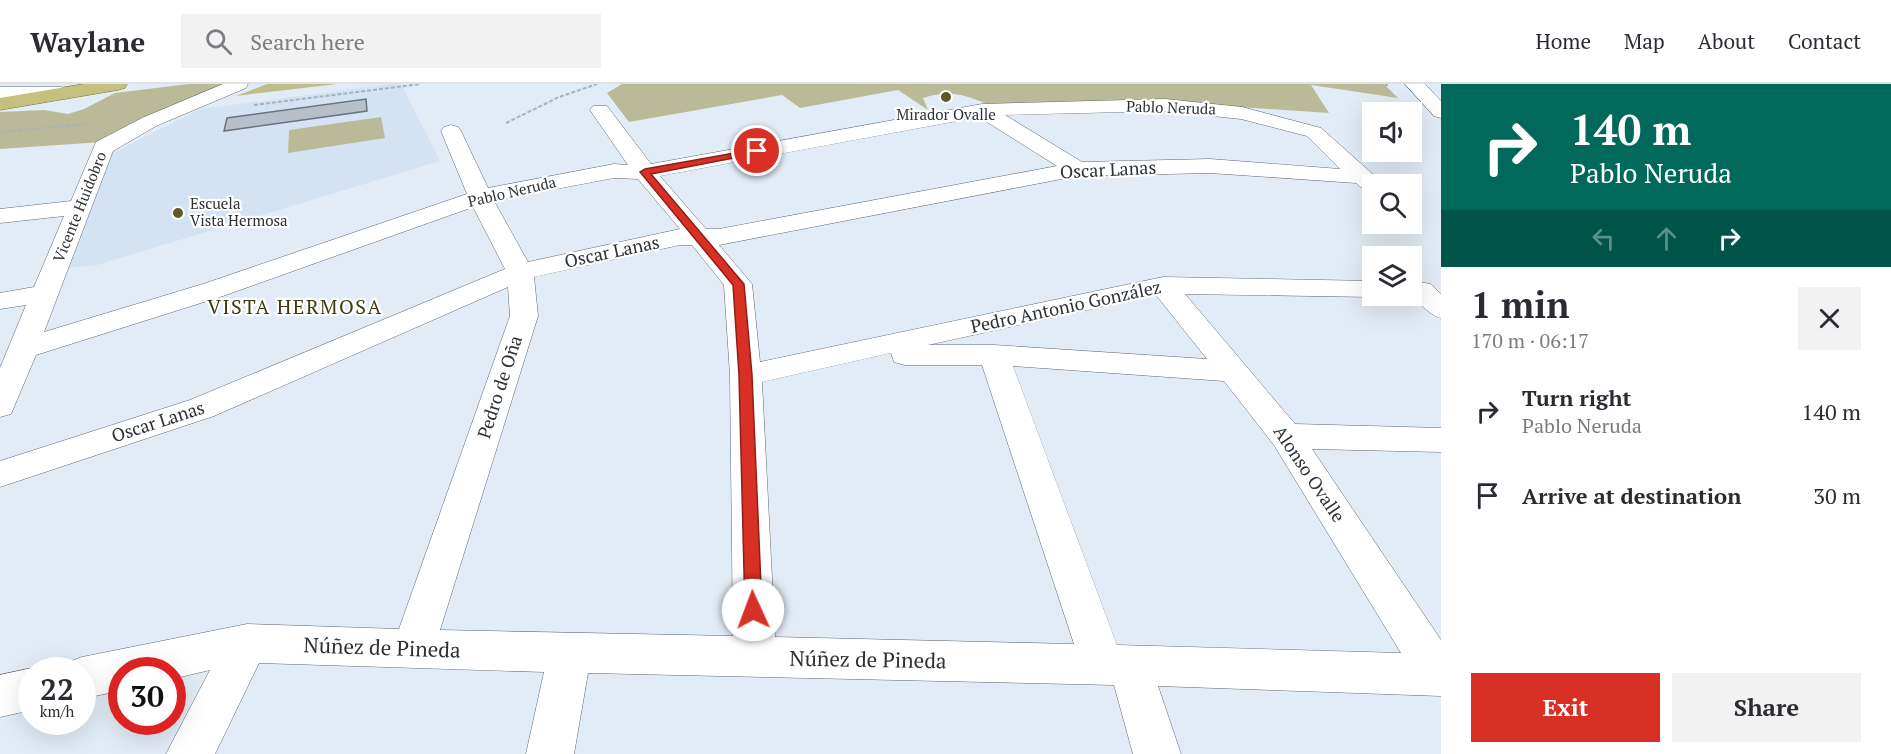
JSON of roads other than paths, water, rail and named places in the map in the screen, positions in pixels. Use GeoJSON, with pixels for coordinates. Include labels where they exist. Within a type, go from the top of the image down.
{"type":"FeatureCollection","features":[{"type":"Feature","properties":{"kind":"main road"},"geometry":{"type":"LineString","coordinates":[[0,104],[118,84]]}},
{"type":"Feature","properties":{"kind":"street","name":"Vicente Huidobro"},"geometry":{"type":"LineString","coordinates":[[0,406],[104,147],[149,122],[239,84]]}},
{"type":"Feature","properties":{"kind":"street"},"geometry":{"type":"LineString","coordinates":[[1414,84],[1441,112]]}},
{"type":"Feature","properties":{"kind":"street"},"geometry":{"type":"LineString","coordinates":[[0,93],[61,93]]}},
{"type":"Feature","properties":{"kind":"street"},"geometry":{"type":"LineString","coordinates":[[599,97],[645,172],[738,284],[746,375],[755,657]]}},
{"type":"Feature","properties":{"kind":"street","name":"Pablo Neruda"},"geometry":{"type":"LineString","coordinates":[[23,349],[213,290],[480,197],[614,171],[645,172],[982,110],[1166,105],[1242,113],[1314,132],[1362,176]]}},
{"type":"Feature","properties":{"kind":"street"},"geometry":{"type":"LineString","coordinates":[[982,110],[1077,169]]}},
{"type":"Feature","properties":{"kind":"street","name":"Pedro de Oña"},"geometry":{"type":"LineString","coordinates":[[413,649],[524,316],[520,272],[480,197],[450,131]]}},
{"type":"Feature","properties":{"kind":"street","name":"Oscar Lanas"},"geometry":{"type":"LineString","coordinates":[[0,474],[202,408],[520,272],[680,237],[719,237],[1077,169],[1210,166],[1362,180]]}},
{"type":"Feature","properties":{"kind":"street"},"geometry":{"type":"LineString","coordinates":[[0,216],[80,207]]}},
{"type":"Feature","properties":{"kind":"street","name":"Pedro Antonio González"},"geometry":{"type":"LineString","coordinates":[[746,375],[1163,285],[1362,289]]}},
{"type":"Feature","properties":{"kind":"street","name":"Alonso Ovalle"},"geometry":{"type":"LineString","coordinates":[[1163,285],[1286,436],[1440,675]]}},
{"type":"Feature","properties":{"kind":"street"},"geometry":{"type":"LineString","coordinates":[[0,301],[45,294]]}},
{"type":"Feature","properties":{"kind":"street"},"geometry":{"type":"LineString","coordinates":[[1422,294],[1441,309]]}},
{"type":"Feature","properties":{"kind":"street"},"geometry":{"type":"LineString","coordinates":[[994,355],[1116,665],[1157,754]]}},
{"type":"Feature","properties":{"kind":"street","name":"Pedro Antonio González"},"geometry":{"type":"LineString","coordinates":[[834,356],[994,355],[1233,371]]}},
{"type":"Feature","properties":{"kind":"street"},"geometry":{"type":"LineString","coordinates":[[1286,436],[1441,440]]}},
{"type":"Feature","properties":{"kind":"street"},"geometry":{"type":"LineString","coordinates":[[190,754],[247,643]]}},
{"type":"Feature","properties":{"kind":"street","name":"Núñez de Pineda"},"geometry":{"type":"LineString","coordinates":[[96,675],[247,643],[1440,675]]}},
{"type":"Feature","properties":{"kind":"street"},"geometry":{"type":"LineString","coordinates":[[550,754],[570,652]]}},
{"type":"Feature","properties":{"kind":"street"},"geometry":{"type":"LineString","coordinates":[[0,696],[18,692]]}},
{"type":"Feature","properties":{"kind":"place","name":"Mirador Ovalle"},"geometry":{"type":"Point","coordinates":[946,97]}},
{"type":"Feature","properties":{"kind":"place","name":"Escuela Vista Hermosa"},"geometry":{"type":"Point","coordinates":[178,213]}},
{"type":"Feature","properties":{"kind":"district","name":"VISTA HERMOSA"},"geometry":{"type":"Point","coordinates":[295,307]}}]}
